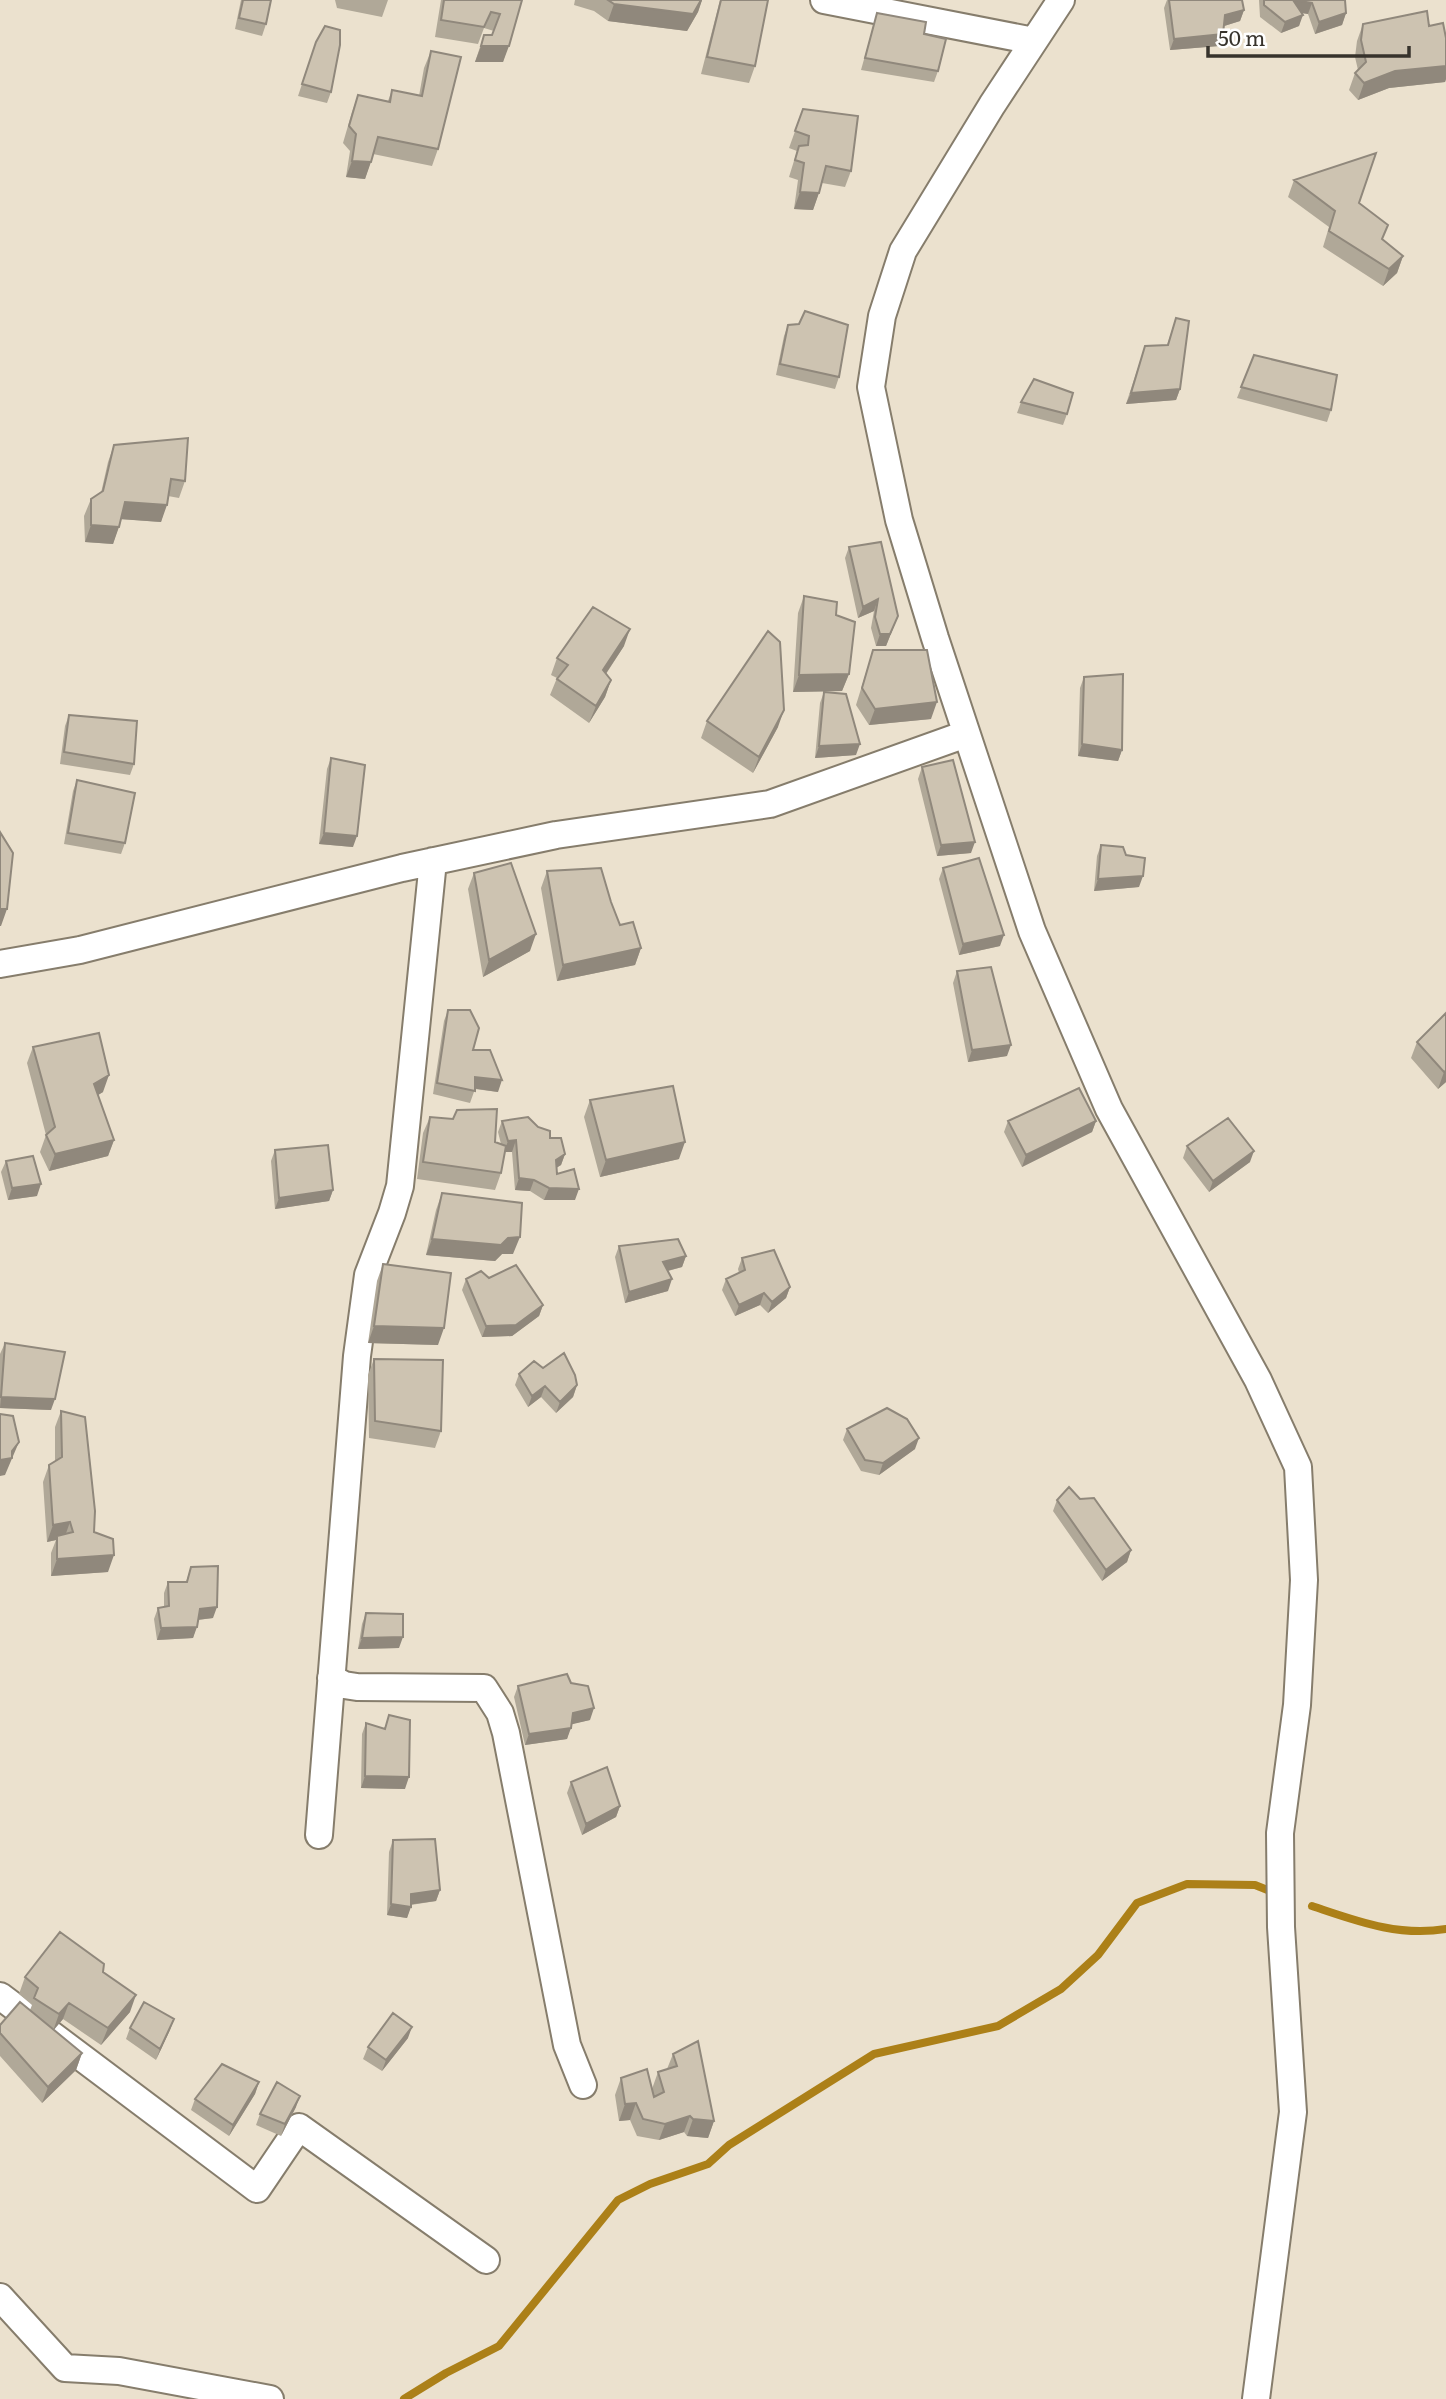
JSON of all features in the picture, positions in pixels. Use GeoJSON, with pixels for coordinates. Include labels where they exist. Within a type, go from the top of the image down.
{"type":"FeatureCollection","features":[{"type":"Feature","properties":{"kind":"street"},"geometry":{"type":"LineString","coordinates":[[824,0],[1034,41]]}},
{"type":"Feature","properties":{"kind":"street"},"geometry":{"type":"LineString","coordinates":[[1061,0],[903,251],[882,316],[872,387],[899,520],[966,734],[1032,931],[1109,1109],[1258,1380],[1298,1467],[1304,1580],[1297,1705],[1280,1833],[1281,1927],[1293,2112],[1256,2399]]}},
{"type":"Feature","properties":{"kind":"street"},"geometry":{"type":"LineString","coordinates":[[0,964],[80,950],[432,861],[556,835],[770,804],[966,734]]}},
{"type":"Feature","properties":{"kind":"street"},"geometry":{"type":"LineString","coordinates":[[318,1835],[357,1356],[368,1275],[400,1186],[432,861]]}},
{"type":"Feature","properties":{"kind":"street"},"geometry":{"type":"LineString","coordinates":[[331,1678],[344,1685],[357,1687],[484,1688],[494,1700],[506,1733],[567,2045],[583,2085]]}},
{"type":"Feature","properties":{"kind":"street"},"geometry":{"type":"LineString","coordinates":[[0,1996],[257,2189],[299,2127],[486,2260]]}},
{"type":"Feature","properties":{"kind":"street"},"geometry":{"type":"LineString","coordinates":[[0,2297],[65,2368],[119,2371],[270,2399]]}},
{"type":"Feature","properties":{"kind":"building"},"geometry":{"type":"Polygon","coordinates":[[[243,0],[271,0],[266,24],[239,18],[243,0]]]}},
{"type":"Feature","properties":{"kind":"building"},"geometry":{"type":"Polygon","coordinates":[[[444,0],[522,0],[509,46],[481,46],[484,35],[492,35],[500,14],[491,12],[484,27],[441,20],[444,0]]]}},
{"type":"Feature","properties":{"kind":"building"},"geometry":{"type":"Polygon","coordinates":[[[608,0],[701,0],[693,14],[614,4],[608,0]]]}},
{"type":"Feature","properties":{"kind":"building"},"geometry":{"type":"Polygon","coordinates":[[[721,0],[768,0],[755,66],[707,57],[721,0]]]}},
{"type":"Feature","properties":{"kind":"building"},"geometry":{"type":"Polygon","coordinates":[[[1169,0],[1242,0],[1244,10],[1225,15],[1223,34],[1174,39],[1169,0]]]}},
{"type":"Feature","properties":{"kind":"building"},"geometry":{"type":"Polygon","coordinates":[[[1264,0],[1293,0],[1303,15],[1285,22],[1264,5],[1264,0]]]}},
{"type":"Feature","properties":{"kind":"building"},"geometry":{"type":"Polygon","coordinates":[[[1293,0],[1345,0],[1346,13],[1319,22],[1312,3],[1293,0]]]}},
{"type":"Feature","properties":{"kind":"building"},"geometry":{"type":"Polygon","coordinates":[[[1427,11],[1429,26],[1443,23],[1446,66],[1395,71],[1364,83],[1355,73],[1366,62],[1361,40],[1363,24],[1427,11]]]}},
{"type":"Feature","properties":{"kind":"building"},"geometry":{"type":"Polygon","coordinates":[[[877,13],[926,22],[924,34],[946,39],[938,71],[865,58],[877,13]]]}},
{"type":"Feature","properties":{"kind":"building"},"geometry":{"type":"Polygon","coordinates":[[[325,26],[340,30],[340,45],[331,92],[302,84],[316,42],[325,26]]]}},
{"type":"Feature","properties":{"kind":"building"},"geometry":{"type":"Polygon","coordinates":[[[431,51],[461,57],[438,149],[378,137],[371,162],[352,161],[356,134],[349,126],[358,95],[390,102],[392,90],[422,96],[431,51]]]}},
{"type":"Feature","properties":{"kind":"building"},"geometry":{"type":"Polygon","coordinates":[[[803,109],[858,116],[851,171],[826,166],[819,193],[800,192],[804,163],[795,160],[799,146],[808,145],[809,136],[795,131],[803,109]]]}},
{"type":"Feature","properties":{"kind":"building"},"geometry":{"type":"Polygon","coordinates":[[[1376,153],[1359,203],[1388,225],[1382,239],[1403,256],[1389,269],[1329,231],[1335,211],[1294,180],[1376,153]]]}},
{"type":"Feature","properties":{"kind":"building"},"geometry":{"type":"Polygon","coordinates":[[[805,311],[848,325],[839,377],[780,364],[788,325],[799,324],[805,311]]]}},
{"type":"Feature","properties":{"kind":"building"},"geometry":{"type":"Polygon","coordinates":[[[1176,318],[1189,321],[1180,389],[1131,393],[1145,346],[1168,345],[1176,318]]]}},
{"type":"Feature","properties":{"kind":"building"},"geometry":{"type":"Polygon","coordinates":[[[1254,355],[1337,375],[1331,410],[1241,387],[1254,355]]]}},
{"type":"Feature","properties":{"kind":"building"},"geometry":{"type":"Polygon","coordinates":[[[1034,379],[1073,393],[1067,414],[1021,402],[1034,379]]]}},
{"type":"Feature","properties":{"kind":"building"},"geometry":{"type":"Polygon","coordinates":[[[188,438],[185,481],[171,479],[167,505],[125,502],[119,527],[91,525],[91,499],[103,491],[114,445],[188,438]]]}},
{"type":"Feature","properties":{"kind":"building"},"geometry":{"type":"Polygon","coordinates":[[[881,542],[898,616],[890,634],[880,634],[875,617],[878,599],[863,607],[849,547],[881,542]]]}},
{"type":"Feature","properties":{"kind":"building"},"geometry":{"type":"Polygon","coordinates":[[[804,596],[837,602],[836,615],[855,622],[849,674],[799,675],[804,596]]]}},
{"type":"Feature","properties":{"kind":"building"},"geometry":{"type":"Polygon","coordinates":[[[593,607],[630,629],[603,670],[611,680],[596,706],[557,679],[568,665],[557,658],[593,607]]]}},
{"type":"Feature","properties":{"kind":"building"},"geometry":{"type":"Polygon","coordinates":[[[768,631],[780,642],[784,710],[759,757],[707,721],[768,631]]]}},
{"type":"Feature","properties":{"kind":"building"},"geometry":{"type":"Polygon","coordinates":[[[873,650],[927,650],[937,702],[875,709],[862,688],[873,650]]]}},
{"type":"Feature","properties":{"kind":"building"},"geometry":{"type":"Polygon","coordinates":[[[1123,674],[1122,750],[1082,744],[1084,677],[1123,674]]]}},
{"type":"Feature","properties":{"kind":"building"},"geometry":{"type":"Polygon","coordinates":[[[824,692],[846,694],[860,744],[819,746],[824,692]]]}},
{"type":"Feature","properties":{"kind":"building"},"geometry":{"type":"Polygon","coordinates":[[[69,715],[137,721],[134,764],[64,752],[69,715]]]}},
{"type":"Feature","properties":{"kind":"building"},"geometry":{"type":"Polygon","coordinates":[[[331,758],[365,765],[357,836],[324,833],[331,758]]]}},
{"type":"Feature","properties":{"kind":"building"},"geometry":{"type":"Polygon","coordinates":[[[953,760],[975,842],[941,845],[922,767],[953,760]]]}},
{"type":"Feature","properties":{"kind":"building"},"geometry":{"type":"Polygon","coordinates":[[[77,780],[135,793],[125,843],[68,833],[77,780]]]}},
{"type":"Feature","properties":{"kind":"building"},"geometry":{"type":"Polygon","coordinates":[[[0,832],[13,853],[7,909],[0,909],[0,832]]]}},
{"type":"Feature","properties":{"kind":"building"},"geometry":{"type":"Polygon","coordinates":[[[1101,845],[1123,847],[1126,855],[1145,858],[1143,876],[1098,879],[1101,845]]]}},
{"type":"Feature","properties":{"kind":"building"},"geometry":{"type":"Polygon","coordinates":[[[979,858],[1004,935],[963,944],[943,868],[979,858]]]}},
{"type":"Feature","properties":{"kind":"building"},"geometry":{"type":"Polygon","coordinates":[[[511,863],[536,934],[489,960],[474,873],[511,863]]]}},
{"type":"Feature","properties":{"kind":"building"},"geometry":{"type":"Polygon","coordinates":[[[601,868],[620,925],[633,922],[641,948],[563,965],[547,871],[601,868]]]}},
{"type":"Feature","properties":{"kind":"building"},"geometry":{"type":"Polygon","coordinates":[[[991,967],[1011,1045],[972,1050],[957,971],[991,967]]]}},
{"type":"Feature","properties":{"kind":"building"},"geometry":{"type":"Polygon","coordinates":[[[448,1010],[470,1010],[479,1028],[473,1050],[490,1050],[502,1080],[475,1077],[475,1091],[437,1083],[448,1010]]]}},
{"type":"Feature","properties":{"kind":"building"},"geometry":{"type":"Polygon","coordinates":[[[1446,1013],[1446,1071],[1444,1072],[1417,1042],[1446,1013]]]}},
{"type":"Feature","properties":{"kind":"building"},"geometry":{"type":"Polygon","coordinates":[[[99,1033],[109,1075],[94,1084],[114,1140],[55,1154],[46,1135],[55,1127],[33,1047],[99,1033]]]}},
{"type":"Feature","properties":{"kind":"building"},"geometry":{"type":"Polygon","coordinates":[[[673,1086],[685,1142],[606,1160],[590,1100],[673,1086]]]}},
{"type":"Feature","properties":{"kind":"building"},"geometry":{"type":"Polygon","coordinates":[[[1079,1088],[1096,1121],[1026,1155],[1008,1121],[1079,1088]]]}},
{"type":"Feature","properties":{"kind":"building"},"geometry":{"type":"Polygon","coordinates":[[[497,1109],[495,1142],[506,1146],[501,1173],[423,1162],[430,1117],[453,1119],[457,1110],[497,1109]]]}},
{"type":"Feature","properties":{"kind":"building"},"geometry":{"type":"Polygon","coordinates":[[[528,1117],[538,1127],[550,1131],[550,1138],[561,1138],[565,1154],[556,1160],[557,1174],[574,1169],[579,1189],[549,1188],[534,1180],[519,1178],[516,1140],[508,1141],[502,1121],[528,1117]]]}},
{"type":"Feature","properties":{"kind":"building"},"geometry":{"type":"Polygon","coordinates":[[[1228,1118],[1254,1151],[1213,1181],[1187,1146],[1228,1118]]]}},
{"type":"Feature","properties":{"kind":"building"},"geometry":{"type":"Polygon","coordinates":[[[328,1145],[333,1190],[279,1198],[275,1150],[328,1145]]]}},
{"type":"Feature","properties":{"kind":"building"},"geometry":{"type":"Polygon","coordinates":[[[33,1156],[41,1184],[12,1188],[6,1161],[33,1156]]]}},
{"type":"Feature","properties":{"kind":"building"},"geometry":{"type":"Polygon","coordinates":[[[442,1193],[522,1203],[520,1237],[508,1238],[501,1245],[432,1239],[442,1193]]]}},
{"type":"Feature","properties":{"kind":"building"},"geometry":{"type":"Polygon","coordinates":[[[678,1239],[686,1256],[663,1262],[672,1279],[629,1292],[619,1246],[678,1239]]]}},
{"type":"Feature","properties":{"kind":"building"},"geometry":{"type":"Polygon","coordinates":[[[774,1250],[790,1287],[772,1302],[764,1293],[739,1305],[726,1279],[745,1270],[742,1258],[774,1250]]]}},
{"type":"Feature","properties":{"kind":"building"},"geometry":{"type":"Polygon","coordinates":[[[383,1264],[451,1273],[444,1328],[374,1326],[383,1264]]]}},
{"type":"Feature","properties":{"kind":"building"},"geometry":{"type":"Polygon","coordinates":[[[516,1265],[543,1305],[516,1325],[486,1326],[466,1279],[481,1271],[489,1278],[516,1265]]]}},
{"type":"Feature","properties":{"kind":"building"},"geometry":{"type":"Polygon","coordinates":[[[5,1343],[65,1352],[55,1399],[1,1397],[5,1343]]]}},
{"type":"Feature","properties":{"kind":"building"},"geometry":{"type":"Polygon","coordinates":[[[564,1353],[577,1385],[560,1402],[545,1386],[532,1396],[519,1374],[534,1361],[543,1368],[564,1353]]]}},
{"type":"Feature","properties":{"kind":"building"},"geometry":{"type":"Polygon","coordinates":[[[374,1359],[443,1360],[441,1431],[375,1421],[374,1359]]]}},
{"type":"Feature","properties":{"kind":"building"},"geometry":{"type":"Polygon","coordinates":[[[887,1408],[907,1419],[919,1438],[883,1463],[865,1460],[847,1429],[887,1408]]]}},
{"type":"Feature","properties":{"kind":"building"},"geometry":{"type":"Polygon","coordinates":[[[61,1411],[85,1417],[95,1511],[94,1532],[113,1539],[114,1555],[57,1559],[57,1536],[73,1532],[70,1522],[53,1525],[49,1465],[62,1457],[61,1411]]]}},
{"type":"Feature","properties":{"kind":"building"},"geometry":{"type":"Polygon","coordinates":[[[0,1414],[13,1416],[19,1442],[12,1451],[12,1458],[0,1460],[0,1414]]]}},
{"type":"Feature","properties":{"kind":"building"},"geometry":{"type":"Polygon","coordinates":[[[1069,1487],[1080,1499],[1094,1498],[1131,1550],[1106,1570],[1057,1500],[1069,1487]]]}},
{"type":"Feature","properties":{"kind":"building"},"geometry":{"type":"Polygon","coordinates":[[[218,1566],[217,1607],[200,1609],[197,1627],[161,1628],[158,1608],[169,1606],[168,1582],[187,1582],[191,1567],[218,1566]]]}},
{"type":"Feature","properties":{"kind":"building"},"geometry":{"type":"Polygon","coordinates":[[[366,1613],[403,1614],[403,1637],[362,1638],[366,1613]]]}},
{"type":"Feature","properties":{"kind":"building"},"geometry":{"type":"Polygon","coordinates":[[[567,1674],[571,1683],[588,1686],[594,1708],[573,1713],[571,1728],[529,1734],[518,1686],[567,1674]]]}},
{"type":"Feature","properties":{"kind":"building"},"geometry":{"type":"Polygon","coordinates":[[[389,1715],[410,1720],[409,1777],[365,1776],[366,1723],[385,1729],[389,1715]]]}},
{"type":"Feature","properties":{"kind":"building"},"geometry":{"type":"Polygon","coordinates":[[[607,1767],[620,1806],[586,1824],[571,1782],[607,1767]]]}},
{"type":"Feature","properties":{"kind":"building"},"geometry":{"type":"Polygon","coordinates":[[[435,1839],[440,1890],[411,1894],[411,1907],[391,1904],[393,1840],[435,1839]]]}},
{"type":"Feature","properties":{"kind":"building"},"geometry":{"type":"Polygon","coordinates":[[[60,1932],[104,1964],[103,1972],[136,1995],[108,2028],[69,2003],[59,2014],[34,1998],[38,1988],[25,1977],[60,1932]]]}},
{"type":"Feature","properties":{"kind":"building"},"geometry":{"type":"Polygon","coordinates":[[[20,2002],[82,2053],[48,2087],[0,2033],[0,2025],[20,2002]]]}},
{"type":"Feature","properties":{"kind":"building"},"geometry":{"type":"Polygon","coordinates":[[[144,2002],[174,2019],[160,2049],[130,2028],[144,2002]]]}},
{"type":"Feature","properties":{"kind":"building"},"geometry":{"type":"Polygon","coordinates":[[[393,2013],[412,2027],[386,2060],[368,2047],[393,2013]]]}},
{"type":"Feature","properties":{"kind":"building"},"geometry":{"type":"Polygon","coordinates":[[[698,2041],[714,2121],[693,2119],[690,2116],[665,2124],[643,2119],[636,2103],[625,2104],[621,2078],[647,2069],[654,2097],[664,2092],[658,2072],[677,2066],[673,2054],[698,2041]]]}},
{"type":"Feature","properties":{"kind":"building"},"geometry":{"type":"Polygon","coordinates":[[[222,2064],[259,2082],[233,2125],[195,2099],[222,2064]]]}},
{"type":"Feature","properties":{"kind":"building"},"geometry":{"type":"Polygon","coordinates":[[[277,2082],[300,2096],[285,2124],[260,2114],[277,2082]]]}},
{"type":"Feature","properties":{"kind":"waterway"},"geometry":{"type":"LineString","coordinates":[[404,2399],[446,2373],[499,2346],[618,2200],[650,2184],[708,2164],[729,2145],[874,2054],[998,2026],[1061,1989],[1098,1955],[1137,1903],[1187,1884],[1255,1885],[1270,1891]]}},
{"type":"Feature","properties":{"kind":"waterway"},"geometry":{"type":"LineString","coordinates":[[1312,1906],[1394,1929],[1446,1929]]}}]}
